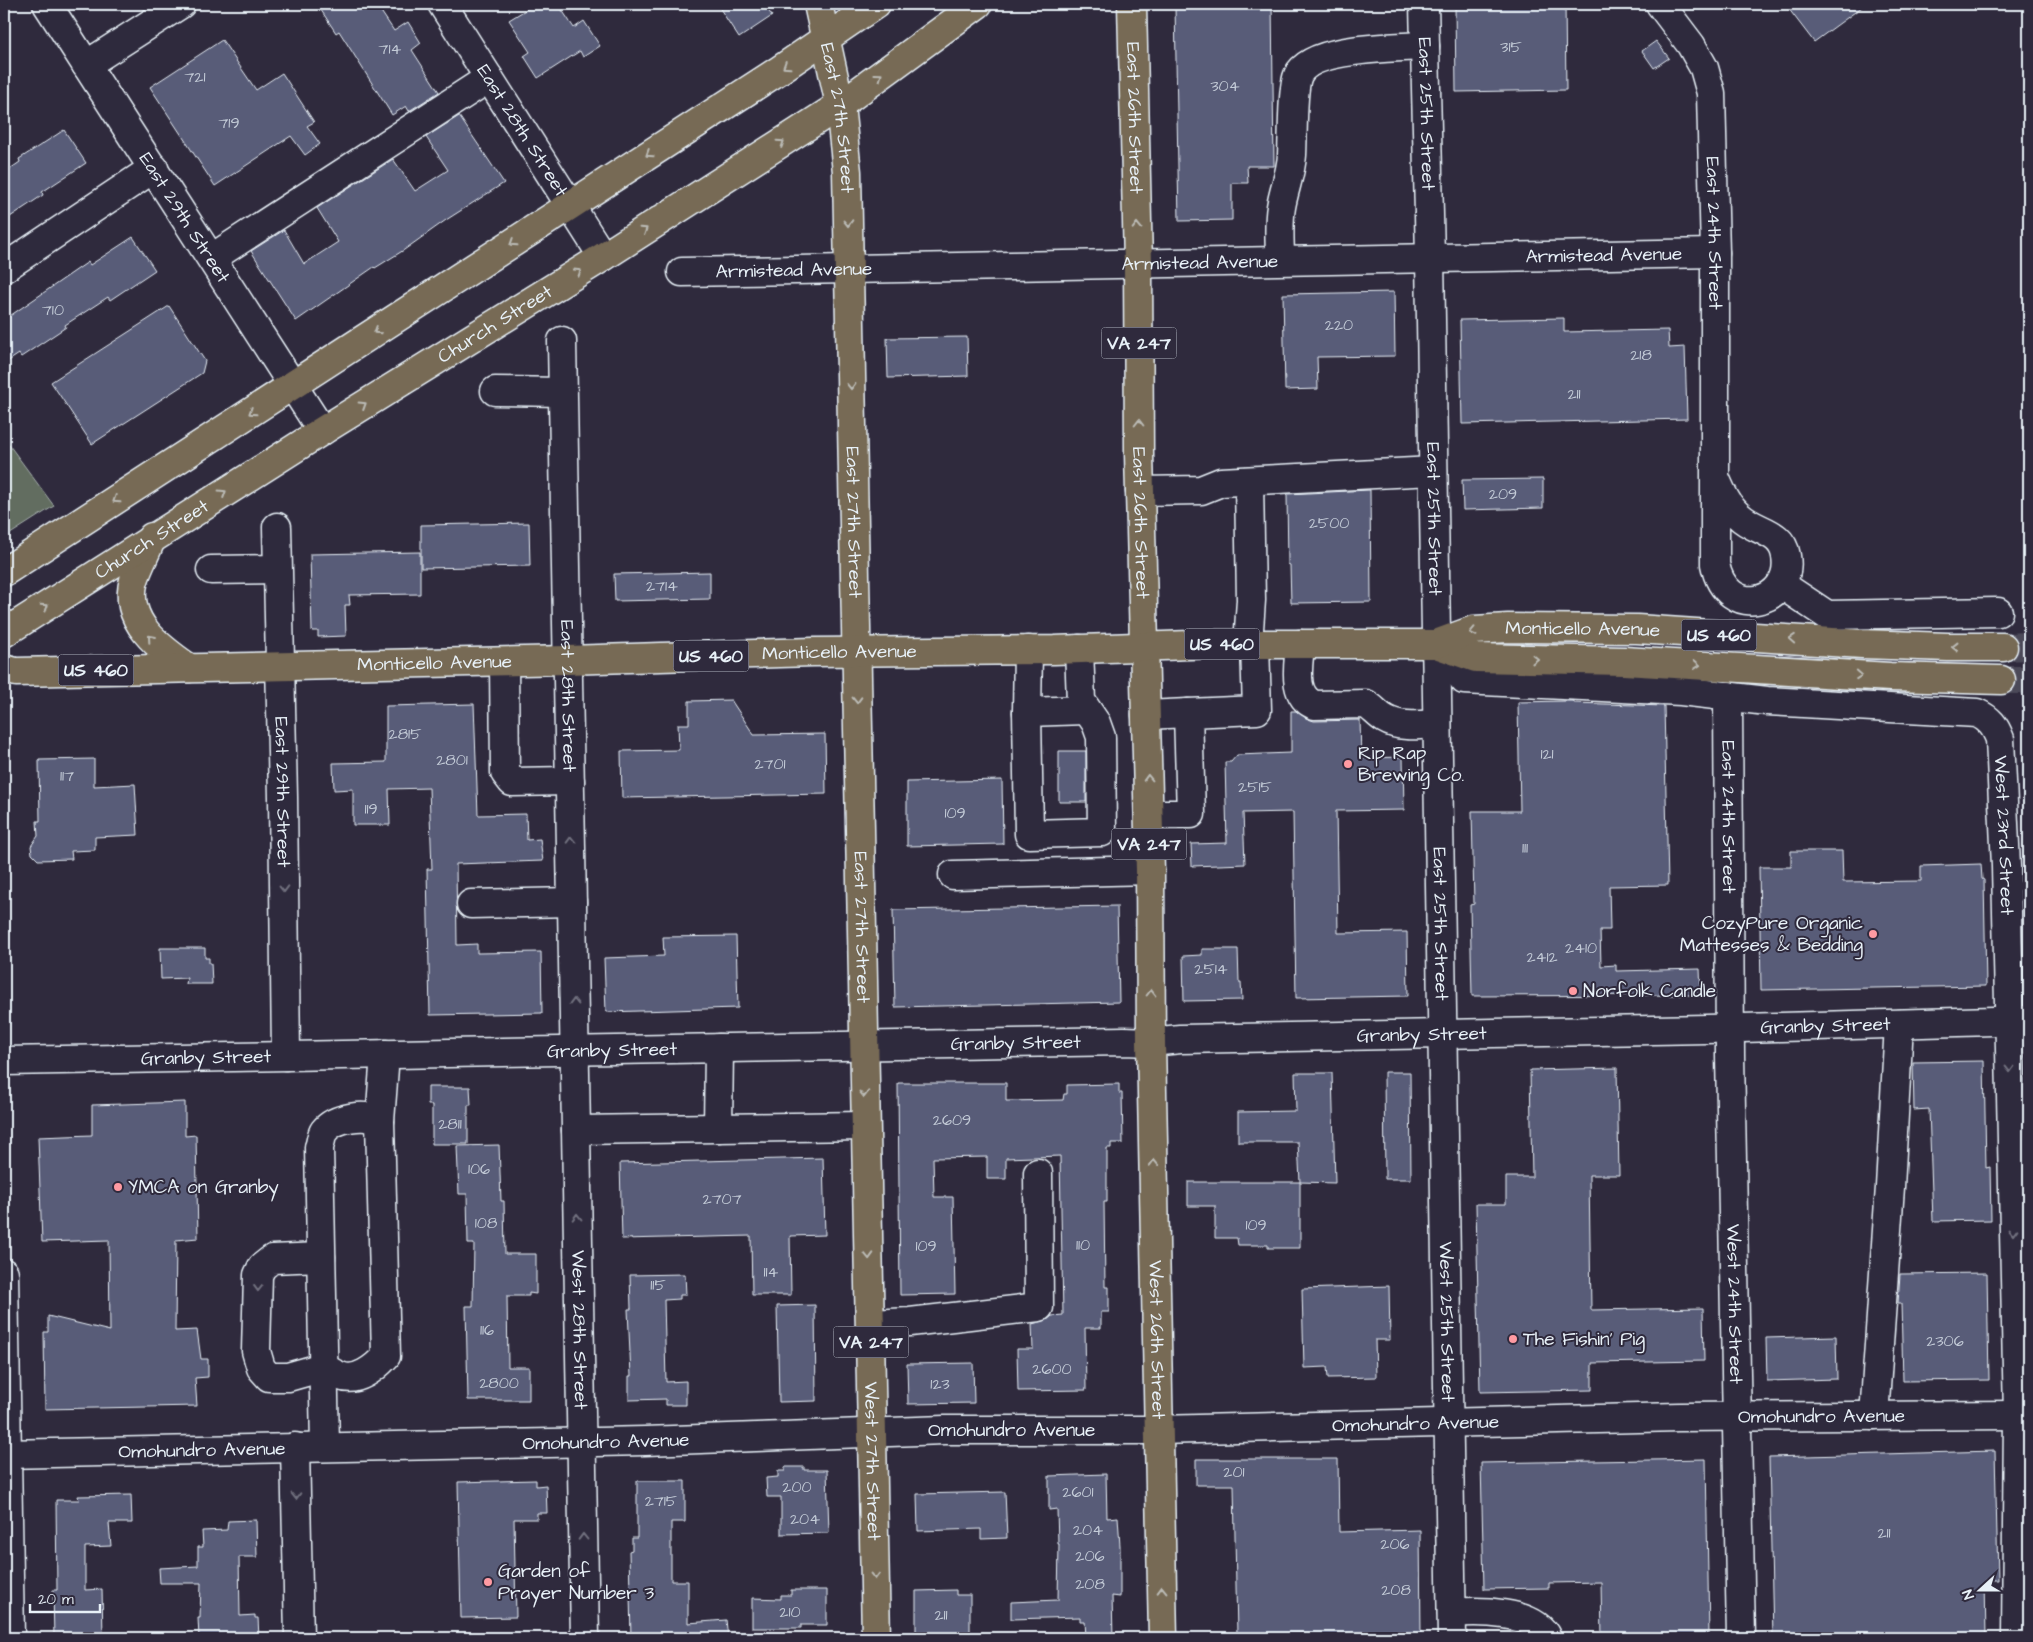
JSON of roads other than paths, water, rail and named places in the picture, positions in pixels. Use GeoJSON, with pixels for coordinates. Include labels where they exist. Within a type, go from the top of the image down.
{"type":"FeatureCollection","features":[{"type":"Feature","properties":{"kind":"main road","name":"East 27th Street"},"geometry":{"type":"LineString","coordinates":[[818,4],[840,105],[847,172],[863,1045]]}},
{"type":"Feature","properties":{"kind":"main road"},"geometry":{"type":"LineString","coordinates":[[4,572],[571,206],[826,39],[876,4]]}},
{"type":"Feature","properties":{"kind":"main road","name":"Church Street"},"geometry":{"type":"LineString","coordinates":[[4,633],[152,537],[603,257],[840,105],[978,4]]}},
{"type":"Feature","properties":{"kind":"main road","name":"East 26th Street"},"geometry":{"type":"LineString","coordinates":[[1132,4],[1138,264],[1140,490],[1149,814],[1151,1042]]}},
{"type":"Feature","properties":{"kind":"main road"},"geometry":{"type":"LineString","coordinates":[[152,537],[134,581],[133,595],[136,616],[149,636],[160,648],[188,668]]}},
{"type":"Feature","properties":{"kind":"main road","name":"Monticello Avenue"},"geometry":{"type":"LineString","coordinates":[[1436,644],[1474,630],[1568,628],[1637,629],[1862,644],[2003,647]]}},
{"type":"Feature","properties":{"kind":"main road","name":"Monticello Avenue"},"geometry":{"type":"LineString","coordinates":[[4,668],[16,672],[1252,644],[1436,644],[1476,658],[1624,660],[1890,677],[2001,680]]}},
{"type":"Feature","properties":{"kind":"main road","name":"West 26th Street"},"geometry":{"type":"LineString","coordinates":[[1151,1042],[1163,1638]]}},
{"type":"Feature","properties":{"kind":"main road","name":"West 27th Street"},"geometry":{"type":"LineString","coordinates":[[863,1045],[871,1324],[876,1638]]}},
{"type":"Feature","properties":{"kind":"street","name":"East 29th Street"},"geometry":{"type":"LineString","coordinates":[[47,4],[322,430]]}},
{"type":"Feature","properties":{"kind":"street"},"geometry":{"type":"LineString","coordinates":[[86,64],[181,4]]}},
{"type":"Feature","properties":{"kind":"street","name":"East 28th Street"},"geometry":{"type":"LineString","coordinates":[[442,4],[603,257]]}},
{"type":"Feature","properties":{"kind":"street","name":"East 25th Street"},"geometry":{"type":"LineString","coordinates":[[1424,4],[1430,257],[1442,1034]]}},
{"type":"Feature","properties":{"kind":"street","name":"East 24th Street"},"geometry":{"type":"LineString","coordinates":[[1660,4],[1691,45],[1704,68],[1711,93],[1715,253],[1715,477],[1715,564],[1717,576],[1727,591],[1735,598],[1748,602],[1764,597],[1782,585],[1786,574],[1786,556],[1781,541],[1771,533],[1739,517],[1728,504],[1715,477]]}},
{"type":"Feature","properties":{"kind":"street"},"geometry":{"type":"LineString","coordinates":[[1280,260],[1281,209],[1292,158],[1295,87],[1298,74],[1310,63],[1326,55],[1346,51],[1425,46]]}},
{"type":"Feature","properties":{"kind":"street"},"geometry":{"type":"LineString","coordinates":[[212,258],[489,78]]}},
{"type":"Feature","properties":{"kind":"street"},"geometry":{"type":"LineString","coordinates":[[4,268],[154,168]]}},
{"type":"Feature","properties":{"kind":"street","name":"Armistead Avenue"},"geometry":{"type":"LineString","coordinates":[[682,272],[1715,253]]}},
{"type":"Feature","properties":{"kind":"street","name":"East 28th Street"},"geometry":{"type":"LineString","coordinates":[[562,341],[574,1051]]}},
{"type":"Feature","properties":{"kind":"street"},"geometry":{"type":"LineString","coordinates":[[495,391],[562,392]]}},
{"type":"Feature","properties":{"kind":"street"},"geometry":{"type":"LineString","coordinates":[[1140,490],[1201,490],[1221,482],[1433,470]]}},
{"type":"Feature","properties":{"kind":"street"},"geometry":{"type":"LineString","coordinates":[[1146,715],[1257,710],[1252,644],[1249,481]]}},
{"type":"Feature","properties":{"kind":"street","name":"East 29th Street"},"geometry":{"type":"LineString","coordinates":[[277,527],[286,1056]]}},
{"type":"Feature","properties":{"kind":"street"},"geometry":{"type":"LineString","coordinates":[[211,570],[277,570]]}},
{"type":"Feature","properties":{"kind":"street"},"geometry":{"type":"LineString","coordinates":[[1782,585],[1827,615],[1998,612]]}},
{"type":"Feature","properties":{"kind":"street"},"geometry":{"type":"LineString","coordinates":[[1300,644],[1297,678],[1307,702],[1314,705],[1366,704],[1382,718],[1392,723],[1404,725],[1437,724]]}},
{"type":"Feature","properties":{"kind":"street","name":"West 23rd Street"},"geometry":{"type":"LineString","coordinates":[[1436,644],[1464,680],[1681,691],[1767,701],[1977,714],[1987,718],[1995,726],[2000,739],[2006,866],[2019,1020],[2016,1638]]}},
{"type":"Feature","properties":{"kind":"street"},"geometry":{"type":"LineString","coordinates":[[1079,649],[1081,701],[1085,710],[1096,723],[1101,737],[1102,832],[1100,872]]}},
{"type":"Feature","properties":{"kind":"street"},"geometry":{"type":"LineString","coordinates":[[1028,650],[1028,873]]}},
{"type":"Feature","properties":{"kind":"street"},"geometry":{"type":"LineString","coordinates":[[504,662],[505,773],[512,782],[570,781]]}},
{"type":"Feature","properties":{"kind":"street","name":"East 24th Street"},"geometry":{"type":"LineString","coordinates":[[1728,696],[1730,1028]]}},
{"type":"Feature","properties":{"kind":"street"},"geometry":{"type":"LineString","coordinates":[[1027,712],[1085,710]]}},
{"type":"Feature","properties":{"kind":"street"},"geometry":{"type":"LineString","coordinates":[[1149,814],[1191,814],[1188,713]]}},
{"type":"Feature","properties":{"kind":"street"},"geometry":{"type":"LineString","coordinates":[[1029,834],[1102,832]]}},
{"type":"Feature","properties":{"kind":"street"},"geometry":{"type":"LineString","coordinates":[[953,874],[1150,870]]}},
{"type":"Feature","properties":{"kind":"street"},"geometry":{"type":"LineString","coordinates":[[471,904],[572,902]]}},
{"type":"Feature","properties":{"kind":"street","name":"Granby Street"},"geometry":{"type":"LineString","coordinates":[[4,1061],[863,1045],[1151,1042],[1180,1039],[2019,1020]]}},
{"type":"Feature","properties":{"kind":"street"},"geometry":{"type":"LineString","coordinates":[[1874,1416],[1899,1024]]}},
{"type":"Feature","properties":{"kind":"street","name":"West 24th Street"},"geometry":{"type":"LineString","coordinates":[[1730,1028],[1741,1638]]}},
{"type":"Feature","properties":{"kind":"street","name":"West 25th Street"},"geometry":{"type":"LineString","coordinates":[[1442,1034],[1452,1626]]}},
{"type":"Feature","properties":{"kind":"street"},"geometry":{"type":"LineString","coordinates":[[718,1128],[719,1048]]}},
{"type":"Feature","properties":{"kind":"street","name":"West 28th Street"},"geometry":{"type":"LineString","coordinates":[[574,1051],[585,1638]]}},
{"type":"Feature","properties":{"kind":"street"},"geometry":{"type":"LineString","coordinates":[[321,1257],[272,1259],[262,1267],[258,1275],[256,1351],[261,1368],[269,1377],[288,1377],[323,1367],[342,1377],[352,1378],[376,1367],[386,1356],[380,1121],[385,1054]]}},
{"type":"Feature","properties":{"kind":"street"},"geometry":{"type":"LineString","coordinates":[[326,1446],[319,1147],[324,1132],[335,1124],[353,1117],[372,1117],[380,1121]]}},
{"type":"Feature","properties":{"kind":"street"},"geometry":{"type":"LineString","coordinates":[[576,1130],[865,1126]]}},
{"type":"Feature","properties":{"kind":"street"},"geometry":{"type":"LineString","coordinates":[[871,1324],[910,1322],[1039,1307],[1038,1174]]}},
{"type":"Feature","properties":{"kind":"street"},"geometry":{"type":"LineString","coordinates":[[4,1273],[5,1454],[10,1638]]}},
{"type":"Feature","properties":{"kind":"street","name":"Omohundro Avenue"},"geometry":{"type":"LineString","coordinates":[[5,1454],[581,1442],[944,1430],[1158,1430],[1736,1417],[2018,1415]]}},
{"type":"Feature","properties":{"kind":"street"},"geometry":{"type":"LineString","coordinates":[[295,1447],[299,1638]]}},
{"type":"Feature","properties":{"kind":"street"},"geometry":{"type":"LineString","coordinates":[[1452,1626],[1479,1611],[1529,1620],[1544,1632],[1547,1638]]}},
{"type":"Feature","properties":{"kind":"tunnel"},"geometry":{"type":"LineString","coordinates":[[2003,647],[2029,646]]}},
{"type":"Feature","properties":{"kind":"tunnel"},"geometry":{"type":"LineString","coordinates":[[2001,680],[2029,680]]}},
{"type":"Feature","properties":{"kind":"place","name":"Rip Rap Brewing Co."},"geometry":{"type":"Point","coordinates":[1348,764]}},
{"type":"Feature","properties":{"kind":"place","name":"CozyPure Organic Mattesses & Bedding"},"geometry":{"type":"Point","coordinates":[1873,934]}},
{"type":"Feature","properties":{"kind":"place","name":"Norfolk Candle"},"geometry":{"type":"Point","coordinates":[1573,991]}},
{"type":"Feature","properties":{"kind":"place","name":"YMCA on Granby"},"geometry":{"type":"Point","coordinates":[118,1187]}},
{"type":"Feature","properties":{"kind":"place","name":"The Fishin' Pig"},"geometry":{"type":"Point","coordinates":[1513,1339]}},
{"type":"Feature","properties":{"kind":"place","name":"Garden of Prayer Number 3"},"geometry":{"type":"Point","coordinates":[488,1582]}}]}
